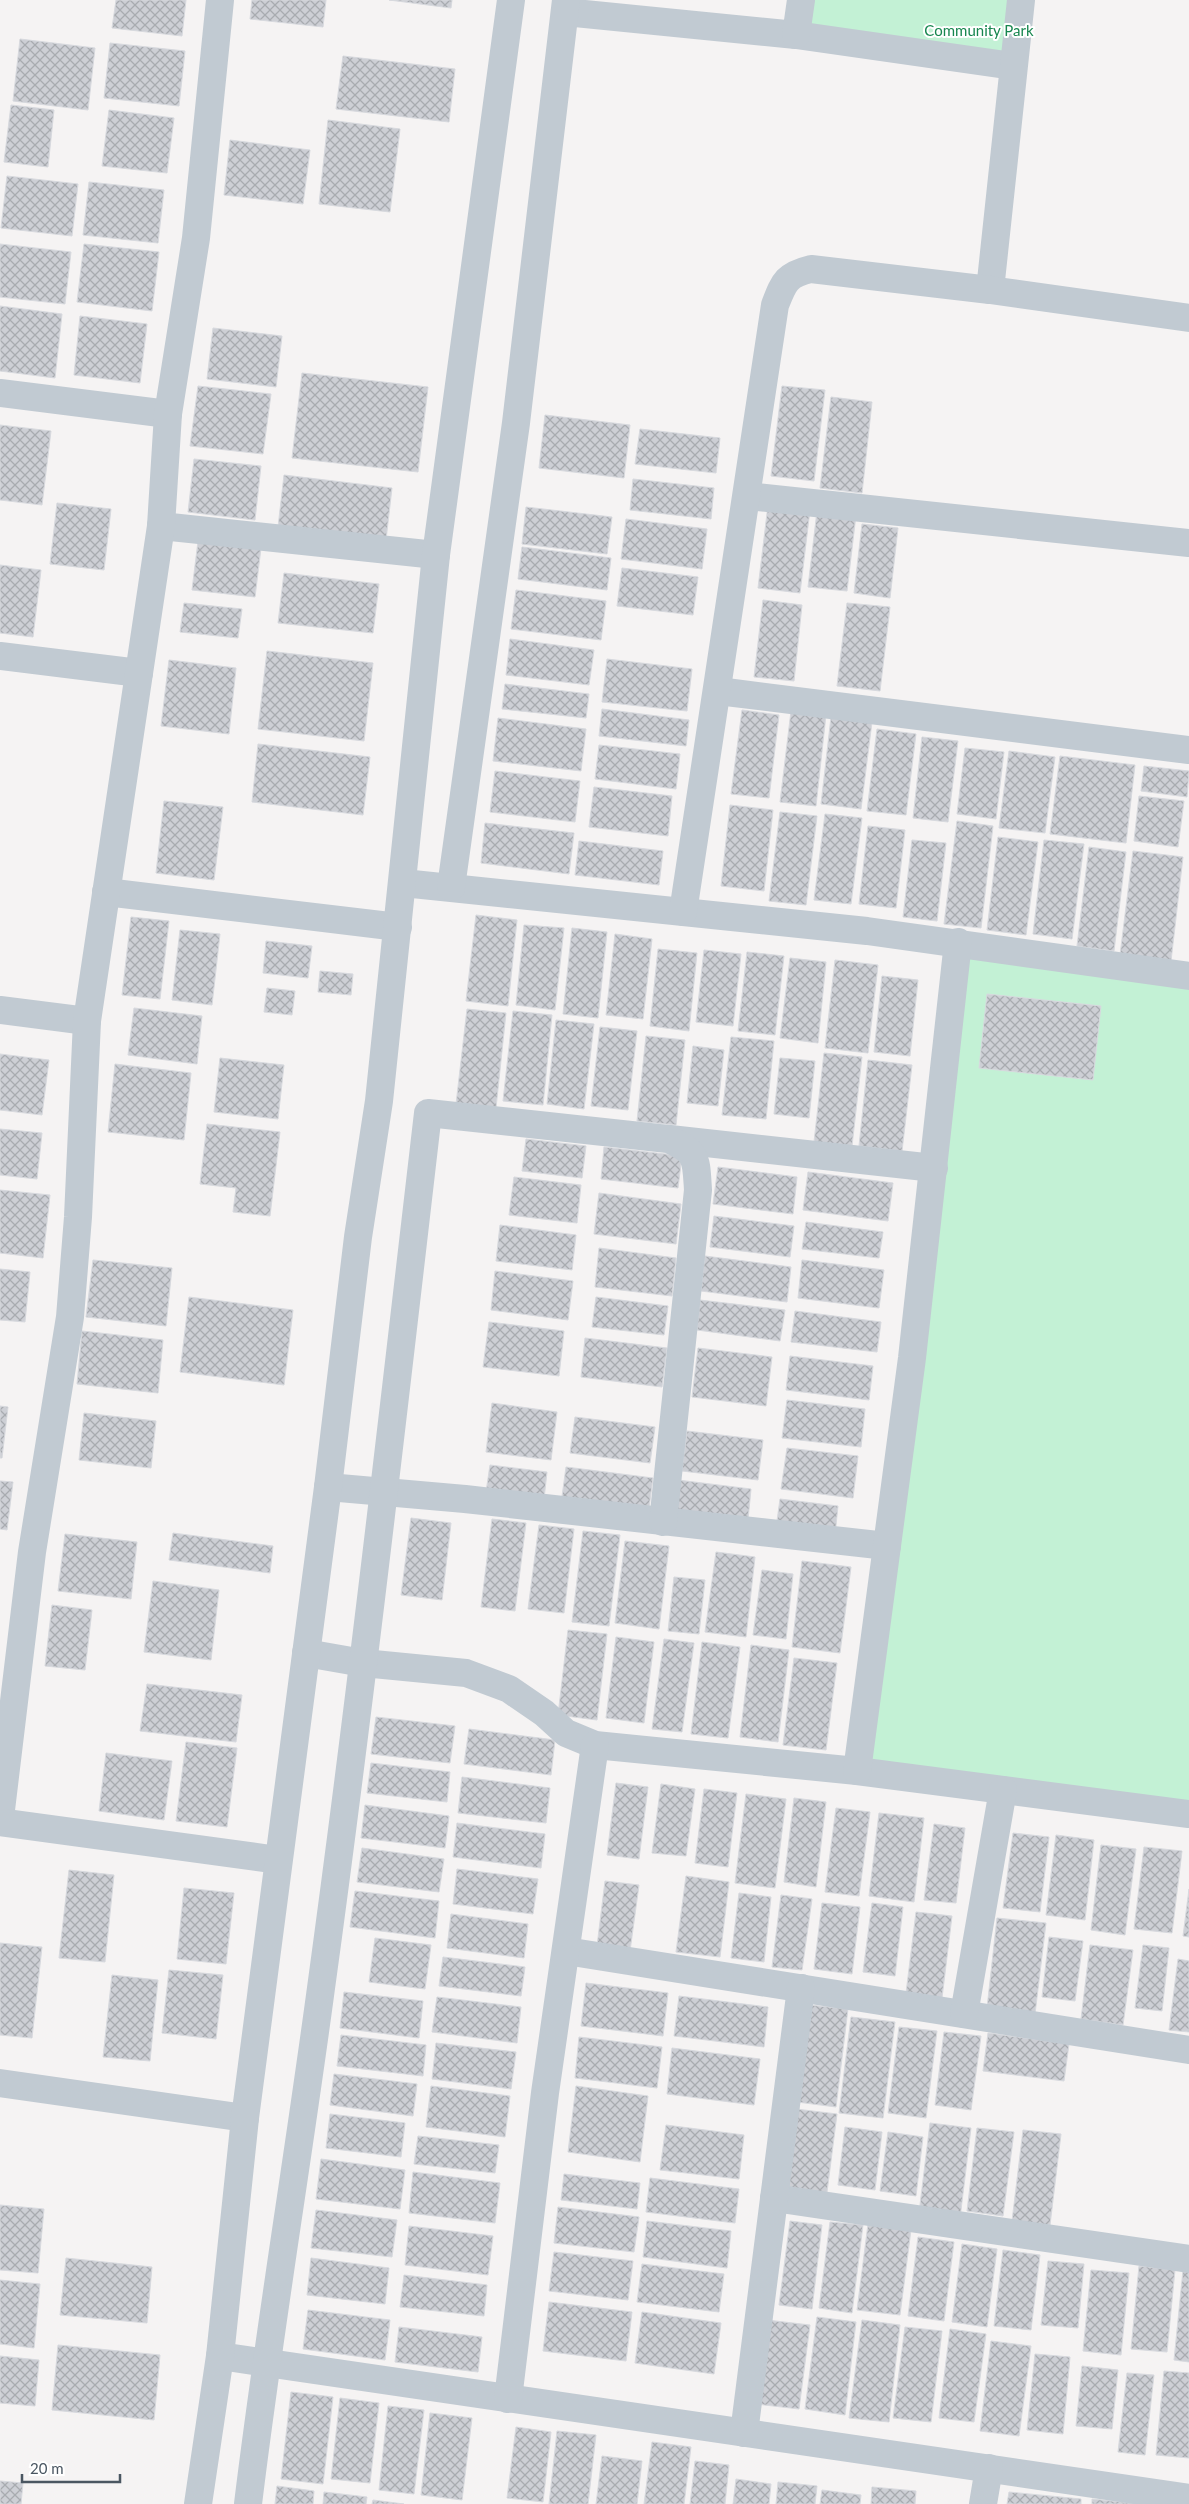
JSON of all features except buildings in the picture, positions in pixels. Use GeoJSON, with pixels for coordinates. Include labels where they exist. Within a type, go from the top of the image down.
{"type":"FeatureCollection","features":[{"type":"Feature","properties":{"kind":"street"},"geometry":{"type":"LineString","coordinates":[[0,1818],[32,1552],[70,1317],[78,1217],[87,1021],[161,526],[168,414],[196,238],[220,0]]}},
{"type":"Feature","properties":{"kind":"street"},"geometry":{"type":"LineString","coordinates":[[198,2504],[220,2356],[245,2118],[328,1487],[358,1237],[379,1101],[436,556],[511,0]]}},
{"type":"Feature","properties":{"kind":"street"},"geometry":{"type":"LineString","coordinates":[[796,36],[801,0]]}},
{"type":"Feature","properties":{"kind":"street"},"geometry":{"type":"LineString","coordinates":[[990,290],[1021,0]]}},
{"type":"Feature","properties":{"kind":"street"},"geometry":{"type":"LineString","coordinates":[[451,887],[516,424],[565,6],[1013,66]]}},
{"type":"Feature","properties":{"kind":"street"},"geometry":{"type":"LineString","coordinates":[[683,912],[748,496],[775,306],[783,283],[794,273],[811,269],[990,290],[1189,318]]}},
{"type":"Feature","properties":{"kind":"street"},"geometry":{"type":"LineString","coordinates":[[0,393],[168,414]]}},
{"type":"Feature","properties":{"kind":"street"},"geometry":{"type":"LineString","coordinates":[[748,496],[1189,543]]}},
{"type":"Feature","properties":{"kind":"street"},"geometry":{"type":"LineString","coordinates":[[161,526],[436,556]]}},
{"type":"Feature","properties":{"kind":"street"},"geometry":{"type":"LineString","coordinates":[[0,656],[139,673]]}},
{"type":"Feature","properties":{"kind":"street"},"geometry":{"type":"LineString","coordinates":[[718,691],[1189,750]]}},
{"type":"Feature","properties":{"kind":"street"},"geometry":{"type":"LineString","coordinates":[[403,883],[958,942],[1189,976]]}},
{"type":"Feature","properties":{"kind":"street"},"geometry":{"type":"LineString","coordinates":[[106,892],[398,927]]}},
{"type":"Feature","properties":{"kind":"street"},"geometry":{"type":"LineString","coordinates":[[857,1771],[934,1168],[958,942]]}},
{"type":"Feature","properties":{"kind":"street"},"geometry":{"type":"LineString","coordinates":[[0,1010],[87,1021]]}},
{"type":"Feature","properties":{"kind":"street"},"geometry":{"type":"LineString","coordinates":[[248,2504],[266,2362],[321,1989],[384,1492],[428,1113],[934,1168]]}},
{"type":"Feature","properties":{"kind":"street"},"geometry":{"type":"LineString","coordinates":[[662,1522],[698,1190],[696,1163],[686,1147],[668,1139]]}},
{"type":"Feature","properties":{"kind":"street"},"geometry":{"type":"LineString","coordinates":[[328,1487],[464,1499],[887,1546]]}},
{"type":"Feature","properties":{"kind":"street"},"geometry":{"type":"LineString","coordinates":[[306,1653],[363,1663],[466,1673],[509,1689],[544,1713],[566,1733],[595,1745],[857,1771],[1189,1814]]}},
{"type":"Feature","properties":{"kind":"street"},"geometry":{"type":"LineString","coordinates":[[508,2399],[545,2093],[595,1745]]}},
{"type":"Feature","properties":{"kind":"street"},"geometry":{"type":"LineString","coordinates":[[964,2014],[1003,1790]]}},
{"type":"Feature","properties":{"kind":"street"},"geometry":{"type":"LineString","coordinates":[[0,1822],[278,1860]]}},
{"type":"Feature","properties":{"kind":"street"},"geometry":{"type":"LineString","coordinates":[[566,1950],[1189,2050]]}},
{"type":"Feature","properties":{"kind":"street"},"geometry":{"type":"LineString","coordinates":[[744,2433],[801,1988]]}},
{"type":"Feature","properties":{"kind":"street"},"geometry":{"type":"LineString","coordinates":[[0,2083],[245,2118]]}},
{"type":"Feature","properties":{"kind":"street"},"geometry":{"type":"LineString","coordinates":[[774,2198],[1189,2259]]}},
{"type":"Feature","properties":{"kind":"street"},"geometry":{"type":"LineString","coordinates":[[220,2356],[1189,2498]]}},
{"type":"Feature","properties":{"kind":"street"},"geometry":{"type":"LineString","coordinates":[[983,2504],[989,2468]]}},
{"type":"Feature","properties":{"kind":"green space","name":"Community Park"},"geometry":{"type":"Polygon","coordinates":[[[801,0],[1021,0],[1013,66],[796,35],[801,0]]]}},
{"type":"Feature","properties":{"kind":"green space"},"geometry":{"type":"Polygon","coordinates":[[[965,949],[1189,979],[1189,1814],[858,1771],[965,949]]]}}]}
